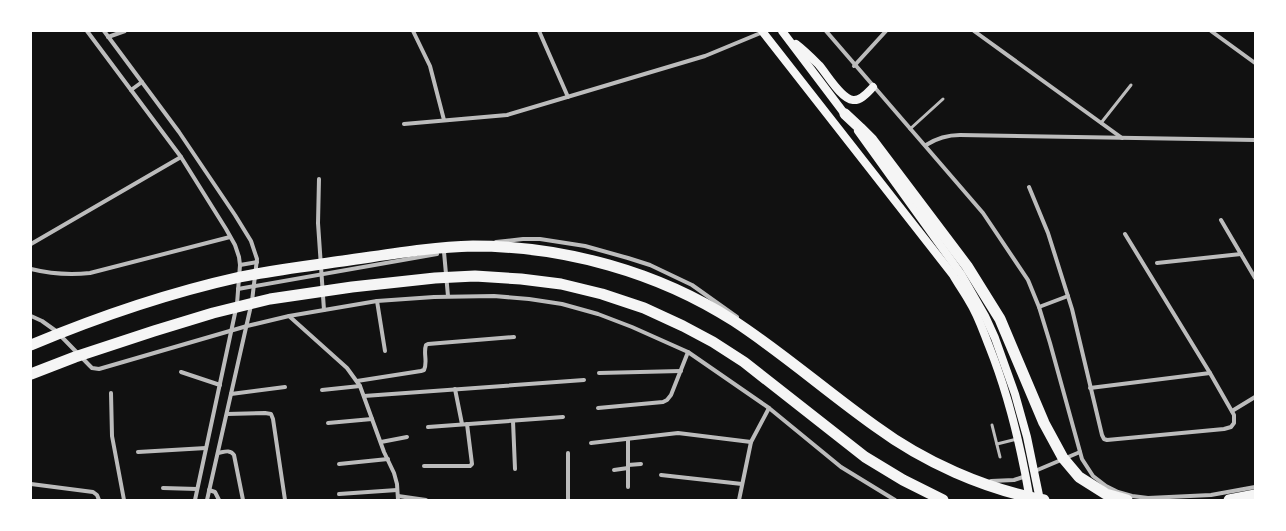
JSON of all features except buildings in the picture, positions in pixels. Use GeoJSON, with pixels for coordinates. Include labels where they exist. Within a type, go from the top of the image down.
{"type":"FeatureCollection","features":[{"type":"Feature","properties":{"kind":"highway"},"geometry":{"type":"LineString","coordinates":[[845,114],[872,140],[967,266],[1000,319],[1044,423],[1064,458],[1079,477],[1106,494],[1127,500]]}},
{"type":"Feature","properties":{"kind":"highway"},"geometry":{"type":"LineString","coordinates":[[31,345],[56,334],[152,300],[208,285],[275,270],[435,248],[474,246],[512,248],[551,253],[589,260],[627,271],[663,284],[699,301],[733,320],[765,342],[876,427],[906,447],[937,464],[970,478],[1002,490],[1044,500]]}},
{"type":"Feature","properties":{"kind":"highway"},"geometry":{"type":"LineString","coordinates":[[31,374],[75,357],[154,331],[213,313],[270,299],[337,289],[435,278],[475,276],[521,279],[560,284],[602,294],[644,308],[713,342],[744,362],[865,457],[903,480],[943,500]]}},
{"type":"Feature","properties":{"kind":"highway"},"geometry":{"type":"LineString","coordinates":[[1229,500],[1255,495]]}},
{"type":"Feature","properties":{"kind":"main road"},"geometry":{"type":"LineString","coordinates":[[782,31],[845,114],[974,294],[995,338],[1015,394],[1028,437],[1040,500]]}},
{"type":"Feature","properties":{"kind":"main road"},"geometry":{"type":"LineString","coordinates":[[762,32],[953,275],[970,302],[981,324],[1005,389],[1019,439],[1030,500]]}},
{"type":"Feature","properties":{"kind":"main road"},"geometry":{"type":"LineString","coordinates":[[788,40],[806,52],[846,97],[851,100],[857,100],[873,87]]}},
{"type":"Feature","properties":{"kind":"main road"},"geometry":{"type":"LineString","coordinates":[[1019,439],[1028,437]]}},
{"type":"Feature","properties":{"kind":"street"},"geometry":{"type":"LineString","coordinates":[[87,31],[180,157],[213,207],[238,253],[240,265],[237,304],[195,500]]}},
{"type":"Feature","properties":{"kind":"street"},"geometry":{"type":"LineString","coordinates":[[104,31],[179,132],[235,215],[251,241],[256,255],[252,301],[207,500]]}},
{"type":"Feature","properties":{"kind":"street"},"geometry":{"type":"LineString","coordinates":[[108,37],[124,31]]}},
{"type":"Feature","properties":{"kind":"street"},"geometry":{"type":"LineString","coordinates":[[413,31],[430,66],[444,120]]}},
{"type":"Feature","properties":{"kind":"street"},"geometry":{"type":"LineString","coordinates":[[539,31],[568,97]]}},
{"type":"Feature","properties":{"kind":"street"},"geometry":{"type":"LineString","coordinates":[[826,31],[854,66],[926,145],[983,213],[1028,280],[1039,307],[1082,459],[1093,476],[1106,486],[1118,492],[1148,498],[1211,495],[1255,487]]}},
{"type":"Feature","properties":{"kind":"street"},"geometry":{"type":"LineString","coordinates":[[854,66],[886,31]]}},
{"type":"Feature","properties":{"kind":"street"},"geometry":{"type":"LineString","coordinates":[[974,31],[1122,138]]}},
{"type":"Feature","properties":{"kind":"street"},"geometry":{"type":"LineString","coordinates":[[1212,31],[1255,63]]}},
{"type":"Feature","properties":{"kind":"street"},"geometry":{"type":"LineString","coordinates":[[404,124],[507,115],[705,56],[762,32]]}},
{"type":"Feature","properties":{"kind":"street"},"geometry":{"type":"LineString","coordinates":[[131,90],[142,82]]}},
{"type":"Feature","properties":{"kind":"street"},"geometry":{"type":"LineString","coordinates":[[926,145],[939,138],[953,135],[1255,140]]}},
{"type":"Feature","properties":{"kind":"street"},"geometry":{"type":"LineString","coordinates":[[31,244],[180,157]]}},
{"type":"Feature","properties":{"kind":"street"},"geometry":{"type":"LineString","coordinates":[[319,179],[318,223],[324,310]]}},
{"type":"Feature","properties":{"kind":"street"},"geometry":{"type":"LineString","coordinates":[[1029,187],[1048,233],[1068,296],[1104,439],[1107,440],[1224,429],[1231,427],[1234,423],[1234,415],[1232,411],[1126,234]]}},
{"type":"Feature","properties":{"kind":"street"},"geometry":{"type":"LineString","coordinates":[[1221,220],[1255,278]]}},
{"type":"Feature","properties":{"kind":"street"},"geometry":{"type":"LineString","coordinates":[[31,269],[54,274],[75,275],[90,273],[230,236]]}},
{"type":"Feature","properties":{"kind":"street"},"geometry":{"type":"LineString","coordinates":[[238,289],[506,241],[540,239],[607,251],[650,265],[692,285],[715,300],[897,438],[951,469],[975,479],[988,481],[1001,482],[1026,476]]}},
{"type":"Feature","properties":{"kind":"street"},"geometry":{"type":"LineString","coordinates":[[444,252],[448,296]]}},
{"type":"Feature","properties":{"kind":"street"},"geometry":{"type":"LineString","coordinates":[[1157,263],[1241,254]]}},
{"type":"Feature","properties":{"kind":"street"},"geometry":{"type":"LineString","coordinates":[[240,265],[256,262]]}},
{"type":"Feature","properties":{"kind":"street"},"geometry":{"type":"LineString","coordinates":[[31,316],[42,321],[56,331],[92,368],[99,369],[247,326],[289,316],[378,301],[448,296],[494,296],[562,304],[598,314],[632,327],[688,352],[769,408],[841,467],[895,500]]}},
{"type":"Feature","properties":{"kind":"street"},"geometry":{"type":"LineString","coordinates":[[1039,307],[1068,296]]}},
{"type":"Feature","properties":{"kind":"street"},"geometry":{"type":"LineString","coordinates":[[378,301],[385,351]]}},
{"type":"Feature","properties":{"kind":"street"},"geometry":{"type":"LineString","coordinates":[[289,316],[347,368],[360,386],[380,442],[394,473],[398,498],[426,500]]}},
{"type":"Feature","properties":{"kind":"street"},"geometry":{"type":"LineString","coordinates":[[356,381],[424,370],[426,365],[425,347],[428,344],[514,337]]}},
{"type":"Feature","properties":{"kind":"street"},"geometry":{"type":"LineString","coordinates":[[598,408],[663,402],[668,400],[688,352]]}},
{"type":"Feature","properties":{"kind":"street"},"geometry":{"type":"LineString","coordinates":[[599,373],[681,371]]}},
{"type":"Feature","properties":{"kind":"street"},"geometry":{"type":"LineString","coordinates":[[181,372],[220,385]]}},
{"type":"Feature","properties":{"kind":"street"},"geometry":{"type":"LineString","coordinates":[[1090,388],[1210,373]]}},
{"type":"Feature","properties":{"kind":"street"},"geometry":{"type":"LineString","coordinates":[[364,396],[584,380]]}},
{"type":"Feature","properties":{"kind":"street"},"geometry":{"type":"LineString","coordinates":[[322,390],[360,386]]}},
{"type":"Feature","properties":{"kind":"street"},"geometry":{"type":"LineString","coordinates":[[231,394],[285,387]]}},
{"type":"Feature","properties":{"kind":"street"},"geometry":{"type":"LineString","coordinates":[[424,466],[470,466],[472,464],[465,424],[455,389]]}},
{"type":"Feature","properties":{"kind":"street"},"geometry":{"type":"LineString","coordinates":[[111,393],[112,436],[124,500]]}},
{"type":"Feature","properties":{"kind":"street"},"geometry":{"type":"LineString","coordinates":[[1232,411],[1255,397]]}},
{"type":"Feature","properties":{"kind":"street"},"geometry":{"type":"LineString","coordinates":[[739,500],[751,442],[769,408]]}},
{"type":"Feature","properties":{"kind":"street"},"geometry":{"type":"LineString","coordinates":[[226,414],[271,414],[285,500]]}},
{"type":"Feature","properties":{"kind":"street"},"geometry":{"type":"LineString","coordinates":[[428,427],[563,417]]}},
{"type":"Feature","properties":{"kind":"street"},"geometry":{"type":"LineString","coordinates":[[328,423],[372,419]]}},
{"type":"Feature","properties":{"kind":"street"},"geometry":{"type":"LineString","coordinates":[[513,421],[515,469]]}},
{"type":"Feature","properties":{"kind":"street"},"geometry":{"type":"LineString","coordinates":[[592,443],[678,433],[751,442]]}},
{"type":"Feature","properties":{"kind":"street"},"geometry":{"type":"LineString","coordinates":[[380,442],[407,437]]}},
{"type":"Feature","properties":{"kind":"street"},"geometry":{"type":"LineString","coordinates":[[628,438],[628,487]]}},
{"type":"Feature","properties":{"kind":"street"},"geometry":{"type":"LineString","coordinates":[[138,452],[206,448]]}},
{"type":"Feature","properties":{"kind":"street"},"geometry":{"type":"LineString","coordinates":[[218,453],[229,451],[234,455],[242,500]]}},
{"type":"Feature","properties":{"kind":"street"},"geometry":{"type":"LineString","coordinates":[[1035,471],[1080,452]]}},
{"type":"Feature","properties":{"kind":"street"},"geometry":{"type":"LineString","coordinates":[[568,453],[568,500]]}},
{"type":"Feature","properties":{"kind":"street"},"geometry":{"type":"LineString","coordinates":[[339,464],[388,459]]}},
{"type":"Feature","properties":{"kind":"street"},"geometry":{"type":"LineString","coordinates":[[614,470],[641,464]]}},
{"type":"Feature","properties":{"kind":"street"},"geometry":{"type":"LineString","coordinates":[[661,475],[742,484]]}},
{"type":"Feature","properties":{"kind":"street"},"geometry":{"type":"LineString","coordinates":[[31,484],[93,492],[97,495],[99,500]]}},
{"type":"Feature","properties":{"kind":"street"},"geometry":{"type":"LineString","coordinates":[[163,488],[197,489]]}},
{"type":"Feature","properties":{"kind":"street"},"geometry":{"type":"LineString","coordinates":[[209,490],[215,492],[219,500]]}},
{"type":"Feature","properties":{"kind":"street"},"geometry":{"type":"LineString","coordinates":[[339,494],[397,490]]}},
{"type":"Feature","properties":{"kind":"street"},"geometry":{"type":"LineString","coordinates":[[1118,492],[1120,500]]}},
{"type":"Feature","properties":{"kind":"lane"},"geometry":{"type":"LineString","coordinates":[[1101,123],[1131,85]]}},
{"type":"Feature","properties":{"kind":"lane"},"geometry":{"type":"LineString","coordinates":[[910,129],[943,99]]}},
{"type":"Feature","properties":{"kind":"lane"},"geometry":{"type":"LineString","coordinates":[[992,424],[1000,457]]}},
{"type":"Feature","properties":{"kind":"lane"},"geometry":{"type":"LineString","coordinates":[[997,444],[1019,439]]}}]}
